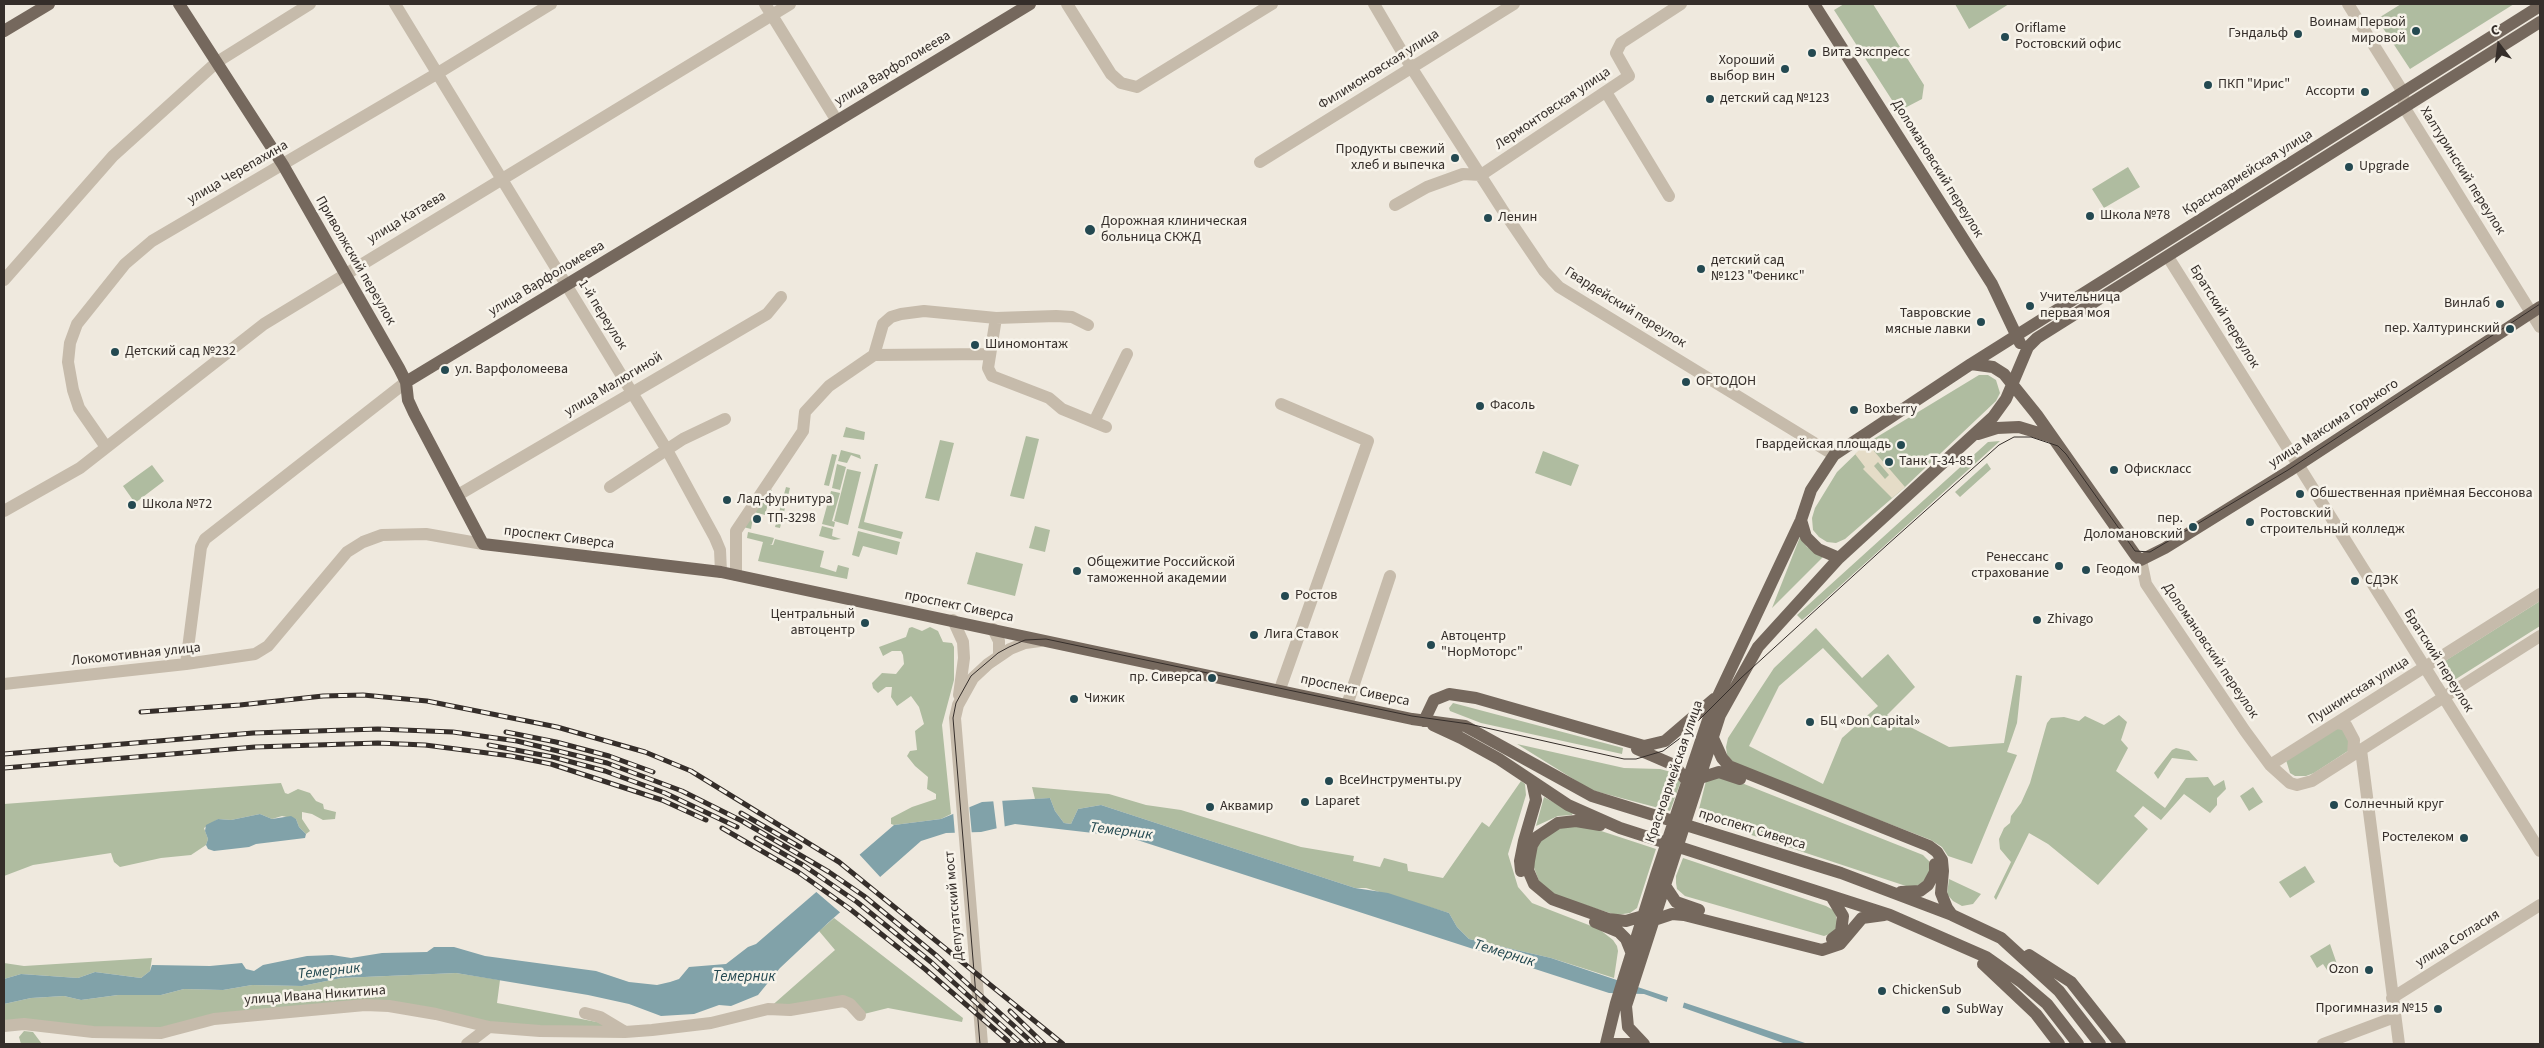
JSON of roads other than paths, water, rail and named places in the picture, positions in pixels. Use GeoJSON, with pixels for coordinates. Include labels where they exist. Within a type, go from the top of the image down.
{"type":"FeatureCollection","features":[{"type":"Feature","properties":{"kind":"main road"},"geometry":{"type":"LineString","coordinates":[[4,31],[49,4]]}},
{"type":"Feature","properties":{"kind":"main road","name":"Приволжский переулок"},"geometry":{"type":"LineString","coordinates":[[179,4],[283,165],[406,382],[408,400],[414,413],[483,544]]}},
{"type":"Feature","properties":{"kind":"main road","name":"улица Варфоломеева"},"geometry":{"type":"LineString","coordinates":[[406,382],[1030,4]]}},
{"type":"Feature","properties":{"kind":"main road","name":"Доломановский переулок"},"geometry":{"type":"LineString","coordinates":[[1814,4],[1992,284],[2024,355]]}},
{"type":"Feature","properties":{"kind":"main road","name":"Красноармейская улица"},"geometry":{"type":"LineString","coordinates":[[1971,364],[2540,6]]}},
{"type":"Feature","properties":{"kind":"main road","name":"Красноармейская улица"},"geometry":{"type":"LineString","coordinates":[[2024,355],[2028,347],[2037,338],[2540,22]]}},
{"type":"Feature","properties":{"kind":"main road","name":"улица Максима Горького"},"geometry":{"type":"LineString","coordinates":[[2141,560],[2165,548],[2299,466],[2536,310]]}},
{"type":"Feature","properties":{"kind":"main road"},"geometry":{"type":"LineString","coordinates":[[2013,384],[1997,369],[1971,364],[1834,455],[1811,490],[1801,520],[1806,537],[1818,549],[1839,558],[1976,435],[1993,417],[2013,384],[2024,355]]}},
{"type":"Feature","properties":{"kind":"main road","name":"Доломановский переулок"},"geometry":{"type":"LineString","coordinates":[[2013,384],[2136,556],[2141,560]]}},
{"type":"Feature","properties":{"kind":"main road"},"geometry":{"type":"LineString","coordinates":[[1976,435],[1997,428],[2019,427],[2052,437]]}},
{"type":"Feature","properties":{"kind":"main road","name":"Красноармейская улица"},"geometry":{"type":"LineString","coordinates":[[1606,1044],[1662,879],[1718,696],[1801,520]]}},
{"type":"Feature","properties":{"kind":"main road","name":"проспект Сиверса"},"geometry":{"type":"LineString","coordinates":[[483,544],[721,572],[1424,721],[1465,726],[1592,796],[1841,873],[1952,915],[2001,938],[2059,991],[2100,1044]]}},
{"type":"Feature","properties":{"kind":"main road","name":"Красноармейская улица"},"geometry":{"type":"LineString","coordinates":[[1692,785],[1713,738],[1720,715],[1758,648],[1839,558]]}},
{"type":"Feature","properties":{"kind":"main road"},"geometry":{"type":"LineString","coordinates":[[1424,721],[1430,704],[1438,696],[1449,694],[1530,713],[1644,746],[1665,741],[1718,696]]}},
{"type":"Feature","properties":{"kind":"main road"},"geometry":{"type":"LineString","coordinates":[[1462,696],[1475,702],[1654,754],[1674,765],[1692,785],[1719,772],[1729,774],[1928,853],[1935,865],[1933,878],[1928,885],[1920,891],[1894,892]]}},
{"type":"Feature","properties":{"kind":"main road","name":"проспект Сиверса"},"geometry":{"type":"LineString","coordinates":[[1424,721],[1475,745],[1568,805],[1620,828],[1890,915],[1986,957],[2020,981],[2047,1004],[2078,1044]]}},
{"type":"Feature","properties":{"kind":"main road"},"geometry":{"type":"LineString","coordinates":[[1713,738],[1716,748],[1729,766],[1929,846],[1937,852],[1942,860],[1942,893],[1947,908],[1952,915]]}},
{"type":"Feature","properties":{"kind":"main road"},"geometry":{"type":"LineString","coordinates":[[1532,781],[1536,800],[1520,860],[1527,887],[1540,901],[1551,908],[1619,932],[1626,939],[1633,960]]}},
{"type":"Feature","properties":{"kind":"main road"},"geometry":{"type":"LineString","coordinates":[[1620,828],[1576,821],[1558,823],[1537,837],[1532,845],[1528,870],[1538,889],[1552,900],[1608,918],[1626,921],[1672,914],[1684,915],[1822,950],[1840,944],[1862,918],[1870,915],[1890,915]]}},
{"type":"Feature","properties":{"kind":"main road"},"geometry":{"type":"LineString","coordinates":[[1662,879],[1671,896],[1686,907],[1821,942],[1836,937],[1842,929],[1843,916],[1831,896]]}},
{"type":"Feature","properties":{"kind":"main road"},"geometry":{"type":"LineString","coordinates":[[2001,938],[2072,982],[2120,1044]]}},
{"type":"Feature","properties":{"kind":"main road"},"geometry":{"type":"LineString","coordinates":[[1952,942],[1988,967],[2036,1014],[2059,1044]]}},
{"type":"Feature","properties":{"kind":"main road"},"geometry":{"type":"LineString","coordinates":[[1621,1004],[1628,1027],[1644,1044]]}},
{"type":"Feature","properties":{"kind":"main road"},"geometry":{"type":"LineString","coordinates":[[1614,1044],[1638,1044]]}},
{"type":"Feature","properties":{"kind":"street"},"geometry":{"type":"LineString","coordinates":[[4,280],[113,156],[217,62],[310,4]]}},
{"type":"Feature","properties":{"kind":"street","name":"1-й переулок"},"geometry":{"type":"LineString","coordinates":[[395,4],[503,178],[667,450],[716,538],[720,550],[721,572]]}},
{"type":"Feature","properties":{"kind":"street","name":"улица Черепахина"},"geometry":{"type":"LineString","coordinates":[[106,447],[79,408],[73,390],[68,362],[70,343],[77,324],[124,264],[152,241],[438,74],[551,4]]}},
{"type":"Feature","properties":{"kind":"street","name":"улица Катаева"},"geometry":{"type":"LineString","coordinates":[[4,511],[80,468],[264,324],[344,273],[503,178],[769,9],[790,4]]}},
{"type":"Feature","properties":{"kind":"street"},"geometry":{"type":"LineString","coordinates":[[1067,4],[1112,74],[1121,84],[1137,87],[1272,4]]}},
{"type":"Feature","properties":{"kind":"street","name":"Гвардейский переулок"},"geometry":{"type":"LineString","coordinates":[[1374,4],[1411,67],[1481,176],[1544,272],[1559,287],[1834,455]]}},
{"type":"Feature","properties":{"kind":"street","name":"Филимоновская улица"},"geometry":{"type":"LineString","coordinates":[[1260,162],[1514,4]]}},
{"type":"Feature","properties":{"kind":"street","name":"Лермонтовская улица"},"geometry":{"type":"LineString","coordinates":[[1481,176],[1629,76],[1616,53],[1621,43],[1681,4]]}},
{"type":"Feature","properties":{"kind":"street","name":"Халтуринский переулок"},"geometry":{"type":"LineString","coordinates":[[2348,4],[2403,92],[2404,107],[2536,310],[2540,327]]}},
{"type":"Feature","properties":{"kind":"street"},"geometry":{"type":"LineString","coordinates":[[769,9],[837,121]]}},
{"type":"Feature","properties":{"kind":"street"},"geometry":{"type":"LineString","coordinates":[[1606,92],[1669,196]]}},
{"type":"Feature","properties":{"kind":"street"},"geometry":{"type":"LineString","coordinates":[[1395,205],[1428,187],[1462,174],[1481,176]]}},
{"type":"Feature","properties":{"kind":"street","name":"Братский переулок"},"geometry":{"type":"LineString","coordinates":[[2168,257],[2540,851]]}},
{"type":"Feature","properties":{"kind":"street","name":"улица Малюгиной"},"geometry":{"type":"LineString","coordinates":[[458,495],[767,314],[781,297]]}},
{"type":"Feature","properties":{"kind":"street"},"geometry":{"type":"LineString","coordinates":[[874,355],[883,324],[891,317],[900,314],[924,311],[996,318],[1072,317],[1088,325]]}},
{"type":"Feature","properties":{"kind":"street"},"geometry":{"type":"LineString","coordinates":[[996,318],[988,370],[992,376],[1049,398],[1062,410],[1100,424],[1127,354]]}},
{"type":"Feature","properties":{"kind":"street"},"geometry":{"type":"LineString","coordinates":[[736,575],[736,530],[803,431],[805,412],[829,386],[874,355],[990,354]]}},
{"type":"Feature","properties":{"kind":"street","name":"улица Варфоломеева"},"geometry":{"type":"LineString","coordinates":[[186,664],[201,547],[205,539],[406,382]]}},
{"type":"Feature","properties":{"kind":"street"},"geometry":{"type":"LineString","coordinates":[[1280,689],[1368,441],[1281,404]]}},
{"type":"Feature","properties":{"kind":"street"},"geometry":{"type":"LineString","coordinates":[[610,487],[636,468],[683,439],[725,419]]}},
{"type":"Feature","properties":{"kind":"street","name":"Локомотивная улица"},"geometry":{"type":"LineString","coordinates":[[4,684],[186,664],[255,654],[268,646],[330,569],[347,552],[363,542],[382,535],[426,534],[483,544]]}},
{"type":"Feature","properties":{"kind":"street","name":"Доломановский переулок"},"geometry":{"type":"LineString","coordinates":[[2141,560],[2146,584],[2270,765],[2282,777]]}},
{"type":"Feature","properties":{"kind":"street"},"geometry":{"type":"LineString","coordinates":[[1347,705],[1390,576]]}},
{"type":"Feature","properties":{"kind":"street","name":"Пушкинская улица"},"geometry":{"type":"LineString","coordinates":[[2270,765],[2540,594]]}},
{"type":"Feature","properties":{"kind":"street","name":"Депутатский мост"},"geometry":{"type":"LineString","coordinates":[[953,620],[961,633],[964,658],[955,728],[982,1044]]}},
{"type":"Feature","properties":{"kind":"street"},"geometry":{"type":"LineString","coordinates":[[993,629],[999,641],[999,655]]}},
{"type":"Feature","properties":{"kind":"street"},"geometry":{"type":"LineString","coordinates":[[2281,758],[2279,763],[2282,777],[2290,783],[2297,785],[2312,781],[2540,636]]}},
{"type":"Feature","properties":{"kind":"street"},"geometry":{"type":"LineString","coordinates":[[958,705],[973,678],[999,655],[1025,642],[1045,641]]}},
{"type":"Feature","properties":{"kind":"street"},"geometry":{"type":"LineString","coordinates":[[2337,723],[2346,726],[2354,740],[2357,752],[2398,1044]]}},
{"type":"Feature","properties":{"kind":"street","name":"улица Согласия"},"geometry":{"type":"LineString","coordinates":[[2392,998],[2540,905]]}},
{"type":"Feature","properties":{"kind":"street","name":"улица Ивана Никитина"},"geometry":{"type":"LineString","coordinates":[[4,1026],[24,1024],[93,1032],[160,1033],[214,1019],[366,1005],[389,1006],[436,1014],[489,1027],[540,1031],[625,1032],[711,1023],[768,1009],[790,1010],[834,1002],[850,1004],[860,1015]]}},
{"type":"Feature","properties":{"kind":"street"},"geometry":{"type":"LineString","coordinates":[[585,1013],[600,1016],[625,1032]]}},
{"type":"Feature","properties":{"kind":"street"},"geometry":{"type":"LineString","coordinates":[[2323,1044],[2395,1018]]}},
{"type":"Feature","properties":{"kind":"street"},"geometry":{"type":"LineString","coordinates":[[467,1044],[489,1027]]}},
{"type":"Feature","properties":{"kind":"water","name":"Темерник"},"geometry":{"type":"Polygon","coordinates":[[[1050,798],[1055,811],[1064,823],[1071,824],[1078,809],[1101,805],[1355,888],[1388,893],[1449,913],[1457,927],[1469,939],[1551,958],[1808,1044],[1786,1044],[1644,994],[1609,993],[1128,837],[1015,824],[981,832],[946,833],[921,841],[780,968],[758,995],[731,1006],[719,1005],[694,1014],[661,1016],[629,1004],[588,995],[456,973],[341,978],[302,986],[252,985],[223,990],[184,989],[161,995],[118,995],[81,1000],[64,996],[31,998],[4,1004],[4,979],[21,974],[78,978],[95,972],[141,978],[150,971],[152,965],[210,966],[242,963],[246,969],[254,971],[263,965],[307,956],[332,955],[351,958],[382,953],[427,952],[434,947],[454,947],[485,956],[596,971],[629,982],[657,985],[679,979],[689,967],[726,964],[748,947],[756,944],[894,825],[941,819],[982,802],[1050,798]]]}},
{"type":"Feature","properties":{"kind":"water"},"geometry":{"type":"Polygon","coordinates":[[[260,814],[272,819],[291,816],[296,819],[299,827],[306,834],[305,838],[214,851],[208,849],[206,845],[208,839],[205,831],[206,825],[218,819],[231,820],[260,814]]]}},
{"type":"Feature","properties":{"kind":"tram line"},"geometry":{"type":"LineString","coordinates":[[980,1044],[953,718],[956,703],[971,676],[998,653],[1009,647],[1025,640],[1046,639],[1412,716],[1469,724],[1624,759],[1636,759],[1663,751],[1683,736],[1741,678],[1887,545],[1999,445],[2014,437],[2031,437],[2058,446],[2066,454],[2135,551],[2150,552],[2288,470],[2540,304]]}},
{"type":"Feature","properties":{"kind":"railway"},"geometry":{"type":"LineString","coordinates":[[141,712],[240,705],[323,696],[363,695],[427,701],[557,727],[645,752],[691,771],[839,862],[1063,1044]]}},
{"type":"Feature","properties":{"kind":"railway"},"geometry":{"type":"LineString","coordinates":[[4,754],[253,733],[378,729],[453,732],[517,741],[607,763],[682,791],[742,821],[829,872],[864,896],[937,956],[1034,1044]]}},
{"type":"Feature","properties":{"kind":"railway"},"geometry":{"type":"LineString","coordinates":[[506,732],[556,742],[609,756],[653,772]]}},
{"type":"Feature","properties":{"kind":"railway"},"geometry":{"type":"LineString","coordinates":[[4,768],[255,747],[378,743],[425,745],[511,756],[551,764],[662,800],[706,820]]}},
{"type":"Feature","properties":{"kind":"railway"},"geometry":{"type":"LineString","coordinates":[[489,745],[553,757],[605,771],[665,793],[737,827]]}},
{"type":"Feature","properties":{"kind":"railway"},"geometry":{"type":"LineString","coordinates":[[741,813],[800,847]]}},
{"type":"Feature","properties":{"kind":"railway"},"geometry":{"type":"LineString","coordinates":[[722,828],[798,872],[850,909],[925,969],[1008,1041]]}},
{"type":"Feature","properties":{"kind":"railway"},"geometry":{"type":"LineString","coordinates":[[756,838],[803,865],[857,902],[931,962],[1022,1044]]}},
{"type":"Feature","properties":{"kind":"railway"},"geometry":{"type":"LineString","coordinates":[[1010,1011],[1044,1044]]}},
{"type":"Feature","properties":{"kind":"place","name":"Воинам Первой мировой"},"geometry":{"type":"Point","coordinates":[2416,31]}},
{"type":"Feature","properties":{"kind":"place","name":"Гэндальф"},"geometry":{"type":"Point","coordinates":[2298,34]}},
{"type":"Feature","properties":{"kind":"place","name":"Oriflame Ростовский офис"},"geometry":{"type":"Point","coordinates":[2005,37]}},
{"type":"Feature","properties":{"kind":"place","name":"Вита Экспресс"},"geometry":{"type":"Point","coordinates":[1812,53]}},
{"type":"Feature","properties":{"kind":"place","name":"Хороший выбор вин"},"geometry":{"type":"Point","coordinates":[1785,69]}},
{"type":"Feature","properties":{"kind":"place","name":"ПКП \"Ирис\""},"geometry":{"type":"Point","coordinates":[2208,85]}},
{"type":"Feature","properties":{"kind":"place","name":"Ассорти"},"geometry":{"type":"Point","coordinates":[2365,92]}},
{"type":"Feature","properties":{"kind":"place","name":"детский сад №123"},"geometry":{"type":"Point","coordinates":[1710,99]}},
{"type":"Feature","properties":{"kind":"place","name":"Продукты свежий хлеб и выпечка"},"geometry":{"type":"Point","coordinates":[1455,158]}},
{"type":"Feature","properties":{"kind":"place","name":"Upgrade"},"geometry":{"type":"Point","coordinates":[2349,167]}},
{"type":"Feature","properties":{"kind":"place","name":"Школа №78"},"geometry":{"type":"Point","coordinates":[2090,216]}},
{"type":"Feature","properties":{"kind":"place","name":"Ленин"},"geometry":{"type":"Point","coordinates":[1488,218]}},
{"type":"Feature","properties":{"kind":"place","name":"Дорожная клиническая больница СКЖД"},"geometry":{"type":"Point","coordinates":[1090,230]}},
{"type":"Feature","properties":{"kind":"place","name":"детский сад №123 \"Феникс\""},"geometry":{"type":"Point","coordinates":[1701,269]}},
{"type":"Feature","properties":{"kind":"place","name":"Винлаб"},"geometry":{"type":"Point","coordinates":[2500,304]}},
{"type":"Feature","properties":{"kind":"place","name":"Учительница первая моя"},"geometry":{"type":"Point","coordinates":[2030,306]}},
{"type":"Feature","properties":{"kind":"place","name":"Тавровские мясные лавки"},"geometry":{"type":"Point","coordinates":[1981,322]}},
{"type":"Feature","properties":{"kind":"place","name":"пер. Халтуринский"},"geometry":{"type":"Point","coordinates":[2510,329]}},
{"type":"Feature","properties":{"kind":"place","name":"Шиномонтаж"},"geometry":{"type":"Point","coordinates":[975,345]}},
{"type":"Feature","properties":{"kind":"place","name":"Детский сад №232"},"geometry":{"type":"Point","coordinates":[115,352]}},
{"type":"Feature","properties":{"kind":"place","name":"ул. Варфоломеева"},"geometry":{"type":"Point","coordinates":[445,370]}},
{"type":"Feature","properties":{"kind":"place","name":"ОРТОДОН"},"geometry":{"type":"Point","coordinates":[1686,382]}},
{"type":"Feature","properties":{"kind":"place","name":"Фасоль"},"geometry":{"type":"Point","coordinates":[1480,406]}},
{"type":"Feature","properties":{"kind":"place","name":"Boxberry"},"geometry":{"type":"Point","coordinates":[1854,410]}},
{"type":"Feature","properties":{"kind":"place","name":"Гвардейская площадь"},"geometry":{"type":"Point","coordinates":[1901,445]}},
{"type":"Feature","properties":{"kind":"place","name":"Танк Т-34-85"},"geometry":{"type":"Point","coordinates":[1889,462]}},
{"type":"Feature","properties":{"kind":"place","name":"Офискласс"},"geometry":{"type":"Point","coordinates":[2114,470]}},
{"type":"Feature","properties":{"kind":"place","name":"Обшественная приёмная Бессонова"},"geometry":{"type":"Point","coordinates":[2300,494]}},
{"type":"Feature","properties":{"kind":"place","name":"Лад-фурнитура"},"geometry":{"type":"Point","coordinates":[727,500]}},
{"type":"Feature","properties":{"kind":"place","name":"Школа №72"},"geometry":{"type":"Point","coordinates":[132,505]}},
{"type":"Feature","properties":{"kind":"place","name":"ТП-3298"},"geometry":{"type":"Point","coordinates":[757,519]}},
{"type":"Feature","properties":{"kind":"place","name":"Ростовский строительный колледж"},"geometry":{"type":"Point","coordinates":[2250,522]}},
{"type":"Feature","properties":{"kind":"place","name":"пер. Доломановский"},"geometry":{"type":"Point","coordinates":[2193,527]}},
{"type":"Feature","properties":{"kind":"place","name":"Ренессанс страхование"},"geometry":{"type":"Point","coordinates":[2059,566]}},
{"type":"Feature","properties":{"kind":"place","name":"Геодом"},"geometry":{"type":"Point","coordinates":[2086,570]}},
{"type":"Feature","properties":{"kind":"place","name":"Общежитие Российской таможенной академии"},"geometry":{"type":"Point","coordinates":[1077,571]}},
{"type":"Feature","properties":{"kind":"place","name":"СДЭК"},"geometry":{"type":"Point","coordinates":[2355,581]}},
{"type":"Feature","properties":{"kind":"place","name":"Ростов"},"geometry":{"type":"Point","coordinates":[1285,596]}},
{"type":"Feature","properties":{"kind":"place","name":"Zhivago"},"geometry":{"type":"Point","coordinates":[2037,620]}},
{"type":"Feature","properties":{"kind":"place","name":"Центральный автоцентр"},"geometry":{"type":"Point","coordinates":[865,623]}},
{"type":"Feature","properties":{"kind":"place","name":"Лига Ставок"},"geometry":{"type":"Point","coordinates":[1254,635]}},
{"type":"Feature","properties":{"kind":"place","name":"Автоцентр \"НорМоторс\""},"geometry":{"type":"Point","coordinates":[1431,645]}},
{"type":"Feature","properties":{"kind":"place","name":"пр. Сиверса"},"geometry":{"type":"Point","coordinates":[1212,678]}},
{"type":"Feature","properties":{"kind":"place","name":"Чижик"},"geometry":{"type":"Point","coordinates":[1074,699]}},
{"type":"Feature","properties":{"kind":"place","name":"БЦ «Don Capital»"},"geometry":{"type":"Point","coordinates":[1810,722]}},
{"type":"Feature","properties":{"kind":"place","name":"ВсеИнструменты.ру"},"geometry":{"type":"Point","coordinates":[1329,781]}},
{"type":"Feature","properties":{"kind":"place","name":"Laparet"},"geometry":{"type":"Point","coordinates":[1305,802]}},
{"type":"Feature","properties":{"kind":"place","name":"Солнечный круг"},"geometry":{"type":"Point","coordinates":[2334,805]}},
{"type":"Feature","properties":{"kind":"place","name":"Аквамир"},"geometry":{"type":"Point","coordinates":[1210,807]}},
{"type":"Feature","properties":{"kind":"place","name":"Ростелеком"},"geometry":{"type":"Point","coordinates":[2464,838]}},
{"type":"Feature","properties":{"kind":"place","name":"Ozon"},"geometry":{"type":"Point","coordinates":[2369,970]}},
{"type":"Feature","properties":{"kind":"place","name":"ChickenSub"},"geometry":{"type":"Point","coordinates":[1882,991]}},
{"type":"Feature","properties":{"kind":"place","name":"Прогимназия №15"},"geometry":{"type":"Point","coordinates":[2438,1009]}},
{"type":"Feature","properties":{"kind":"place","name":"SubWay"},"geometry":{"type":"Point","coordinates":[1946,1010]}}]}
